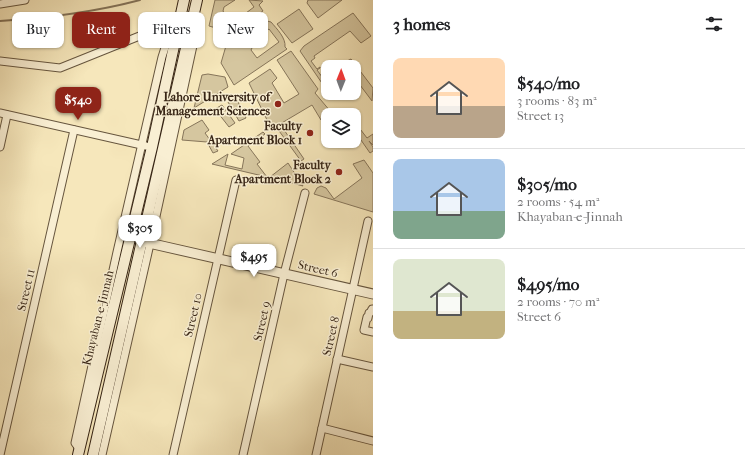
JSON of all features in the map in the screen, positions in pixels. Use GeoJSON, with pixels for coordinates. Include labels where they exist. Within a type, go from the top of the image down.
{"type":"FeatureCollection","features":[{"type":"Feature","properties":{"kind":"main road","name":"Khayaban-e-Jinnah"},"geometry":{"type":"LineString","coordinates":[[180,12],[184,0]]}},
{"type":"Feature","properties":{"kind":"main road","name":"Khayaban-e-Jinnah"},"geometry":{"type":"LineString","coordinates":[[97,455],[146,243],[188,36],[197,0]]}},
{"type":"Feature","properties":{"kind":"main road","name":"Khayaban-e-Jinnah"},"geometry":{"type":"LineString","coordinates":[[79,452],[122,254],[170,48]]}},
{"type":"Feature","properties":{"kind":"street"},"geometry":{"type":"LineString","coordinates":[[0,4],[25,0]]}},
{"type":"Feature","properties":{"kind":"street"},"geometry":{"type":"LineString","coordinates":[[0,61],[60,68],[138,37]]}},
{"type":"Feature","properties":{"kind":"street"},"geometry":{"type":"LineString","coordinates":[[0,147],[4,114],[147,146]]}},
{"type":"Feature","properties":{"kind":"street","name":"Street 11"},"geometry":{"type":"LineString","coordinates":[[0,455],[74,130]]}},
{"type":"Feature","properties":{"kind":"street","name":"Street 10"},"geometry":{"type":"LineString","coordinates":[[173,455],[236,180]]}},
{"type":"Feature","properties":{"kind":"street","name":"Street 9"},"geometry":{"type":"LineString","coordinates":[[243,455],[304,193]]}},
{"type":"Feature","properties":{"kind":"street","name":"Street 8"},"geometry":{"type":"LineString","coordinates":[[316,455],[368,221]]}},
{"type":"Feature","properties":{"kind":"street","name":"Street 6"},"geometry":{"type":"LineString","coordinates":[[146,243],[373,294]]}},
{"type":"Feature","properties":{"kind":"street"},"geometry":{"type":"LineString","coordinates":[[373,309],[369,313],[368,318],[367,317],[364,330],[373,332]]}},
{"type":"Feature","properties":{"kind":"street"},"geometry":{"type":"LineString","coordinates":[[337,359],[373,367]]}},
{"type":"Feature","properties":{"kind":"street"},"geometry":{"type":"LineString","coordinates":[[322,428],[373,440]]}},
{"type":"Feature","properties":{"kind":"shaded area"},"geometry":{"type":"Polygon","coordinates":[[[215,0],[235,0],[224,7],[224,12],[213,12],[213,27],[209,26],[215,0]]]}},
{"type":"Feature","properties":{"kind":"shaded area"},"geometry":{"type":"Polygon","coordinates":[[[249,0],[263,1],[259,5],[263,11],[247,12],[254,7],[249,0]]]}},
{"type":"Feature","properties":{"kind":"shaded area"},"geometry":{"type":"Polygon","coordinates":[[[308,0],[342,0],[318,18],[307,3],[308,0]]]}},
{"type":"Feature","properties":{"kind":"shaded area"},"geometry":{"type":"Polygon","coordinates":[[[299,9],[313,29],[292,43],[277,24],[299,9]]]}},
{"type":"Feature","properties":{"kind":"shaded area"},"geometry":{"type":"Polygon","coordinates":[[[353,13],[371,36],[361,43],[350,31],[314,56],[315,58],[311,61],[317,69],[320,67],[317,70],[321,75],[321,82],[300,51],[304,46],[353,13]]]}},
{"type":"Feature","properties":{"kind":"shaded area"},"geometry":{"type":"Polygon","coordinates":[[[268,21],[271,22],[283,37],[285,47],[287,49],[234,85],[221,63],[225,48],[252,48],[251,50],[257,58],[279,42],[269,29],[268,30],[268,21]]]}},
{"type":"Feature","properties":{"kind":"shaded area"},"geometry":{"type":"Polygon","coordinates":[[[291,51],[318,89],[315,93],[328,108],[321,108],[321,120],[312,105],[280,124],[304,159],[301,161],[274,124],[269,124],[249,83],[270,69],[277,78],[272,83],[284,103],[299,94],[277,60],[291,51]]]}},
{"type":"Feature","properties":{"kind":"shaded area"},"geometry":{"type":"Polygon","coordinates":[[[361,72],[373,88],[372,101],[361,86],[361,72]]]}},
{"type":"Feature","properties":{"kind":"shaded area"},"geometry":{"type":"Polygon","coordinates":[[[208,74],[225,77],[228,87],[194,108],[202,75],[208,74]]]}},
{"type":"Feature","properties":{"kind":"shaded area"},"geometry":{"type":"Polygon","coordinates":[[[236,98],[246,118],[239,121],[228,102],[236,98]]]}},
{"type":"Feature","properties":{"kind":"shaded area"},"geometry":{"type":"Polygon","coordinates":[[[222,105],[235,123],[229,127],[215,109],[222,105]]]}},
{"type":"Feature","properties":{"kind":"shaded area"},"geometry":{"type":"Polygon","coordinates":[[[202,120],[209,130],[205,133],[218,151],[213,153],[207,142],[182,140],[184,130],[202,120]]]}},
{"type":"Feature","properties":{"kind":"shaded area"},"geometry":{"type":"Polygon","coordinates":[[[361,130],[367,138],[373,134],[373,145],[369,141],[373,147],[373,151],[370,153],[361,140],[361,130]]]}},
{"type":"Feature","properties":{"kind":"shaded area"},"geometry":{"type":"Polygon","coordinates":[[[263,132],[265,134],[248,146],[260,162],[257,164],[267,177],[212,164],[228,154],[225,165],[242,169],[244,158],[231,154],[263,132]]]}},
{"type":"Feature","properties":{"kind":"shaded area"},"geometry":{"type":"Polygon","coordinates":[[[364,160],[373,173],[373,212],[314,194],[317,188],[321,186],[326,188],[334,199],[362,178],[353,164],[364,160]]]}},
{"type":"Feature","properties":{"kind":"shaded area"},"geometry":{"type":"Polygon","coordinates":[[[288,163],[303,186],[270,177],[288,163]]]}},
{"type":"Feature","properties":{"kind":"waterway"},"geometry":{"type":"LineString","coordinates":[[0,21],[71,14],[140,0]]}},
{"type":"Feature","properties":{"kind":"place","name":"Lahore University of Management Sciences"},"geometry":{"type":"Point","coordinates":[278,104]}},
{"type":"Feature","properties":{"kind":"place","name":"Faculty Apartment Block 1"},"geometry":{"type":"Point","coordinates":[310,133]}},
{"type":"Feature","properties":{"kind":"place","name":"Faculty Apartment Block 2"},"geometry":{"type":"Point","coordinates":[339,172]}}]}
